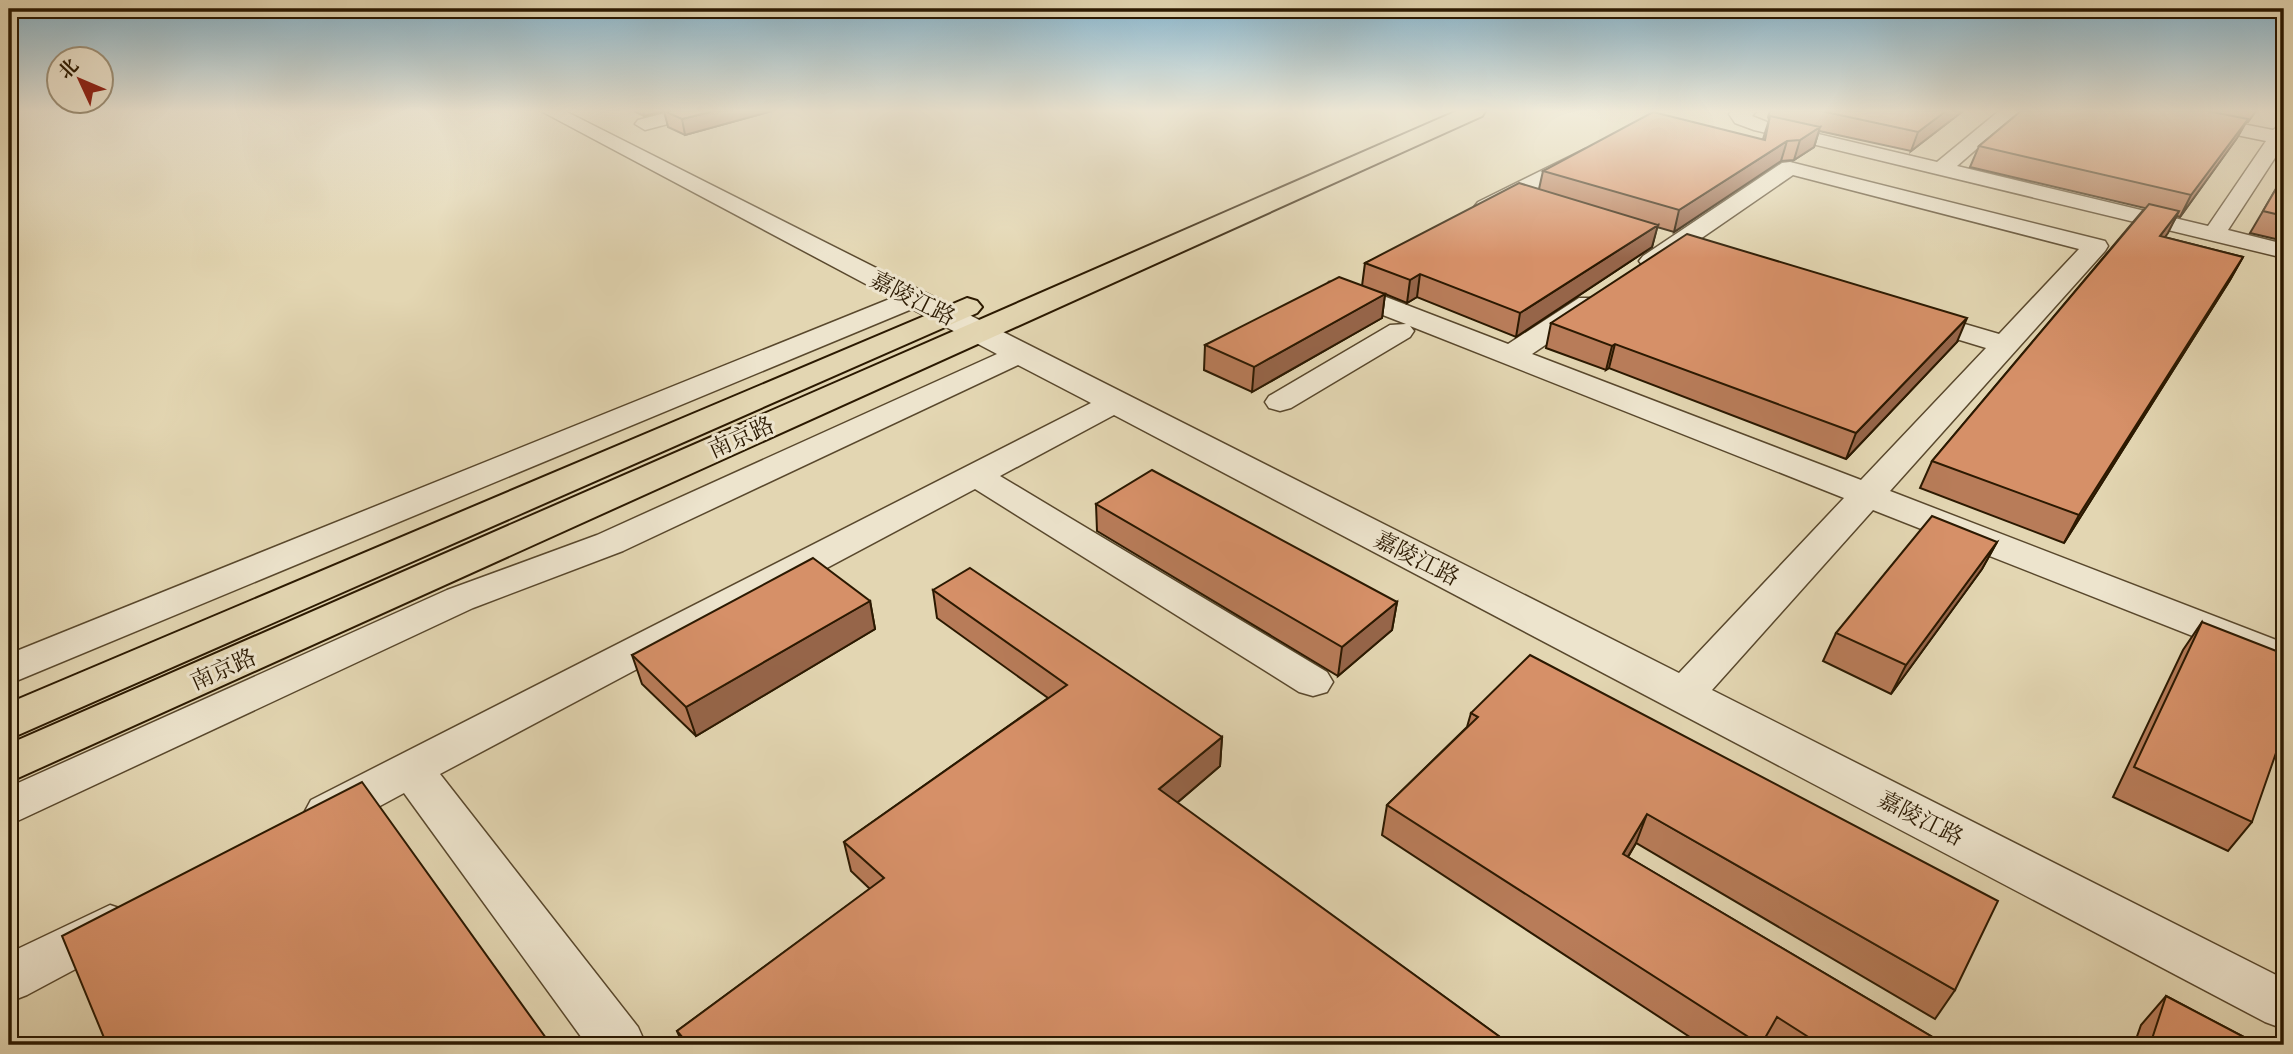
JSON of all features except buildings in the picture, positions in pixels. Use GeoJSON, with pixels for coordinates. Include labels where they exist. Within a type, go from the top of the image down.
{"type":"FeatureCollection","features":[{"type":"Feature","properties":{"kind":"main road"},"geometry":{"type":"LineString","coordinates":[[1074,262],[1315,160]]}},
{"type":"Feature","properties":{"kind":"main road","name":"南京路"},"geometry":{"type":"LineString","coordinates":[[9,722],[970,316],[1353,160]]}},
{"type":"Feature","properties":{"kind":"main road","name":"南京路"},"geometry":{"type":"LineString","coordinates":[[9,764],[970,316]]}},
{"type":"Feature","properties":{"kind":"street","name":"嘉陵江路"},"geometry":{"type":"LineString","coordinates":[[646,160],[913,299],[970,316],[1021,353],[2284,1005]]}},
{"type":"Feature","properties":{"kind":"street"},"geometry":{"type":"LineString","coordinates":[[1465,218],[1575,160]]}},
{"type":"Feature","properties":{"kind":"street"},"geometry":{"type":"LineString","coordinates":[[1904,160],[2284,251]]}},
{"type":"Feature","properties":{"kind":"street"},"geometry":{"type":"LineString","coordinates":[[1941,169],[1951,160]]}},
{"type":"Feature","properties":{"kind":"street"},"geometry":{"type":"LineString","coordinates":[[2214,234],[2265,160]]}},
{"type":"Feature","properties":{"kind":"street"},"geometry":{"type":"LineString","coordinates":[[1510,356],[1790,168],[2096,246],[1683,695]]}},
{"type":"Feature","properties":{"kind":"street"},"geometry":{"type":"LineString","coordinates":[[1512,193],[1550,205]]}},
{"type":"Feature","properties":{"kind":"street"},"geometry":{"type":"LineString","coordinates":[[2076,241],[2103,208]]}},
{"type":"Feature","properties":{"kind":"street"},"geometry":{"type":"LineString","coordinates":[[1857,505],[1510,356],[1347,281],[1316,297],[1857,505],[2284,658]]}},
{"type":"Feature","properties":{"kind":"street"},"geometry":{"type":"LineString","coordinates":[[9,670],[913,299]]}},
{"type":"Feature","properties":{"kind":"street"},"geometry":{"type":"LineString","coordinates":[[1900,313],[2004,345]]}},
{"type":"Feature","properties":{"kind":"street"},"geometry":{"type":"LineString","coordinates":[[1280,402],[1399,331]]}},
{"type":"Feature","properties":{"kind":"street"},"geometry":{"type":"LineString","coordinates":[[9,807],[460,599],[610,543],[1021,353]]}},
{"type":"Feature","properties":{"kind":"street"},"geometry":{"type":"LineString","coordinates":[[289,833],[1116,402]]}},
{"type":"Feature","properties":{"kind":"street"},"geometry":{"type":"LineString","coordinates":[[976,475],[1313,682]]}},
{"type":"Feature","properties":{"kind":"street"},"geometry":{"type":"LineString","coordinates":[[411,769],[619,1045]]}},
{"type":"Feature","properties":{"kind":"street"},"geometry":{"type":"LineString","coordinates":[[9,979],[143,909]]}}]}
